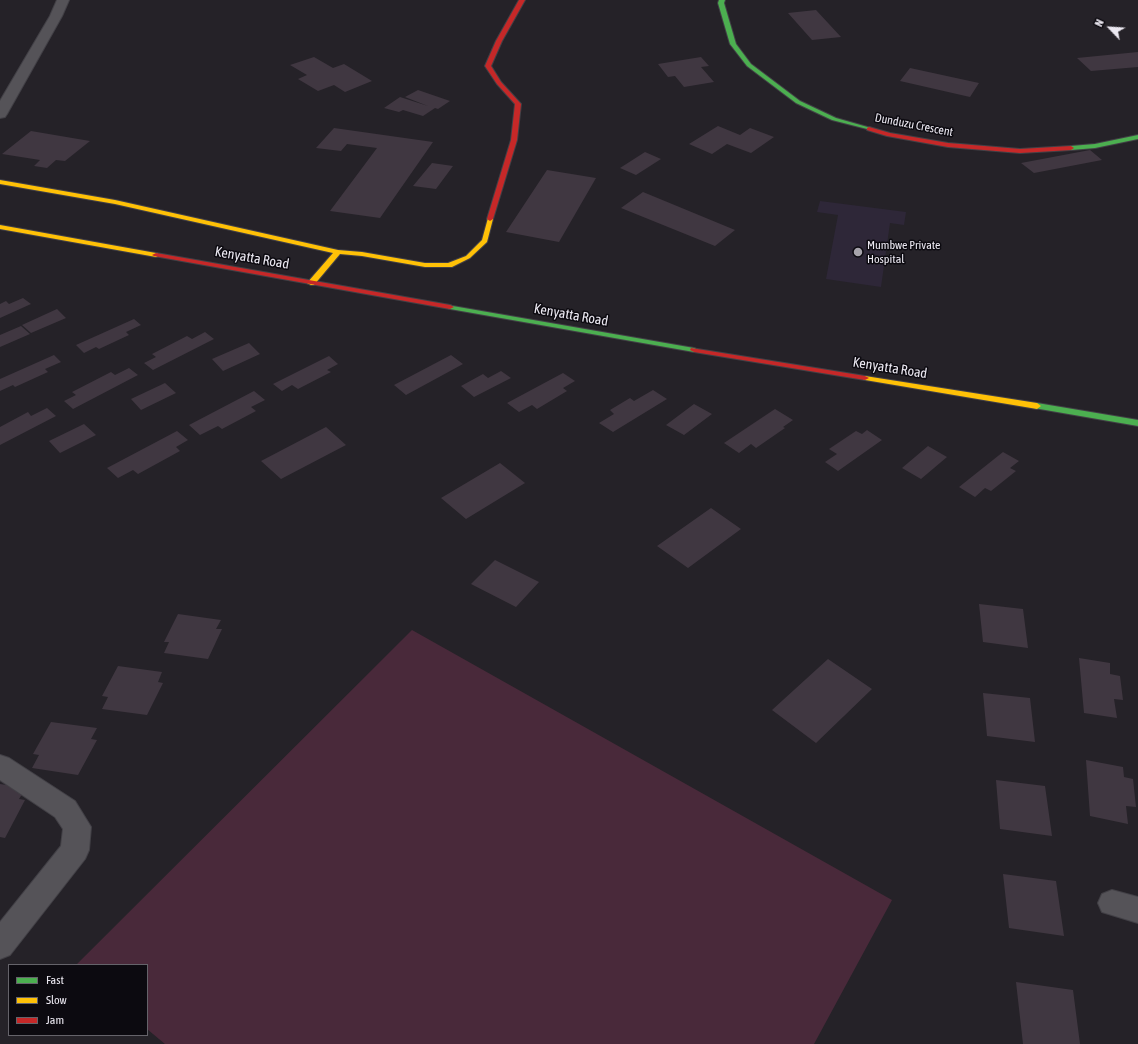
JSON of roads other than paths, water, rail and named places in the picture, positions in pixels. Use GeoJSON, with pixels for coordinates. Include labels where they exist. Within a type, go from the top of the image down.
{"type":"FeatureCollection","features":[{"type":"Feature","properties":{"kind":"street"},"geometry":{"type":"LineString","coordinates":[[0,114],[56,16],[63,0]]}},
{"type":"Feature","properties":{"kind":"street"},"geometry":{"type":"LineString","coordinates":[[0,182],[115,202],[338,252],[362,254],[425,265],[449,265],[468,257],[485,241],[492,208],[514,140],[518,104],[499,83],[488,66],[499,41],[522,0]]}},
{"type":"Feature","properties":{"kind":"street","name":"Dunduzu Crescent"},"geometry":{"type":"LineString","coordinates":[[722,0],[721,3],[733,44],[749,64],[798,102],[834,119],[889,135],[948,145],[1020,151],[1095,146],[1138,137]]}},
{"type":"Feature","properties":{"kind":"street","name":"Kenyatta Road"},"geometry":{"type":"LineString","coordinates":[[0,227],[658,344],[1138,424]]}},
{"type":"Feature","properties":{"kind":"street"},"geometry":{"type":"LineString","coordinates":[[311,282],[338,252]]}},
{"type":"Feature","properties":{"kind":"street"},"geometry":{"type":"LineString","coordinates":[[0,766],[65,809],[77,827],[75,850],[0,945]]}},
{"type":"Feature","properties":{"kind":"place","name":"Mumbwe Private Hospital"},"geometry":{"type":"Point","coordinates":[858,252]}}]}
